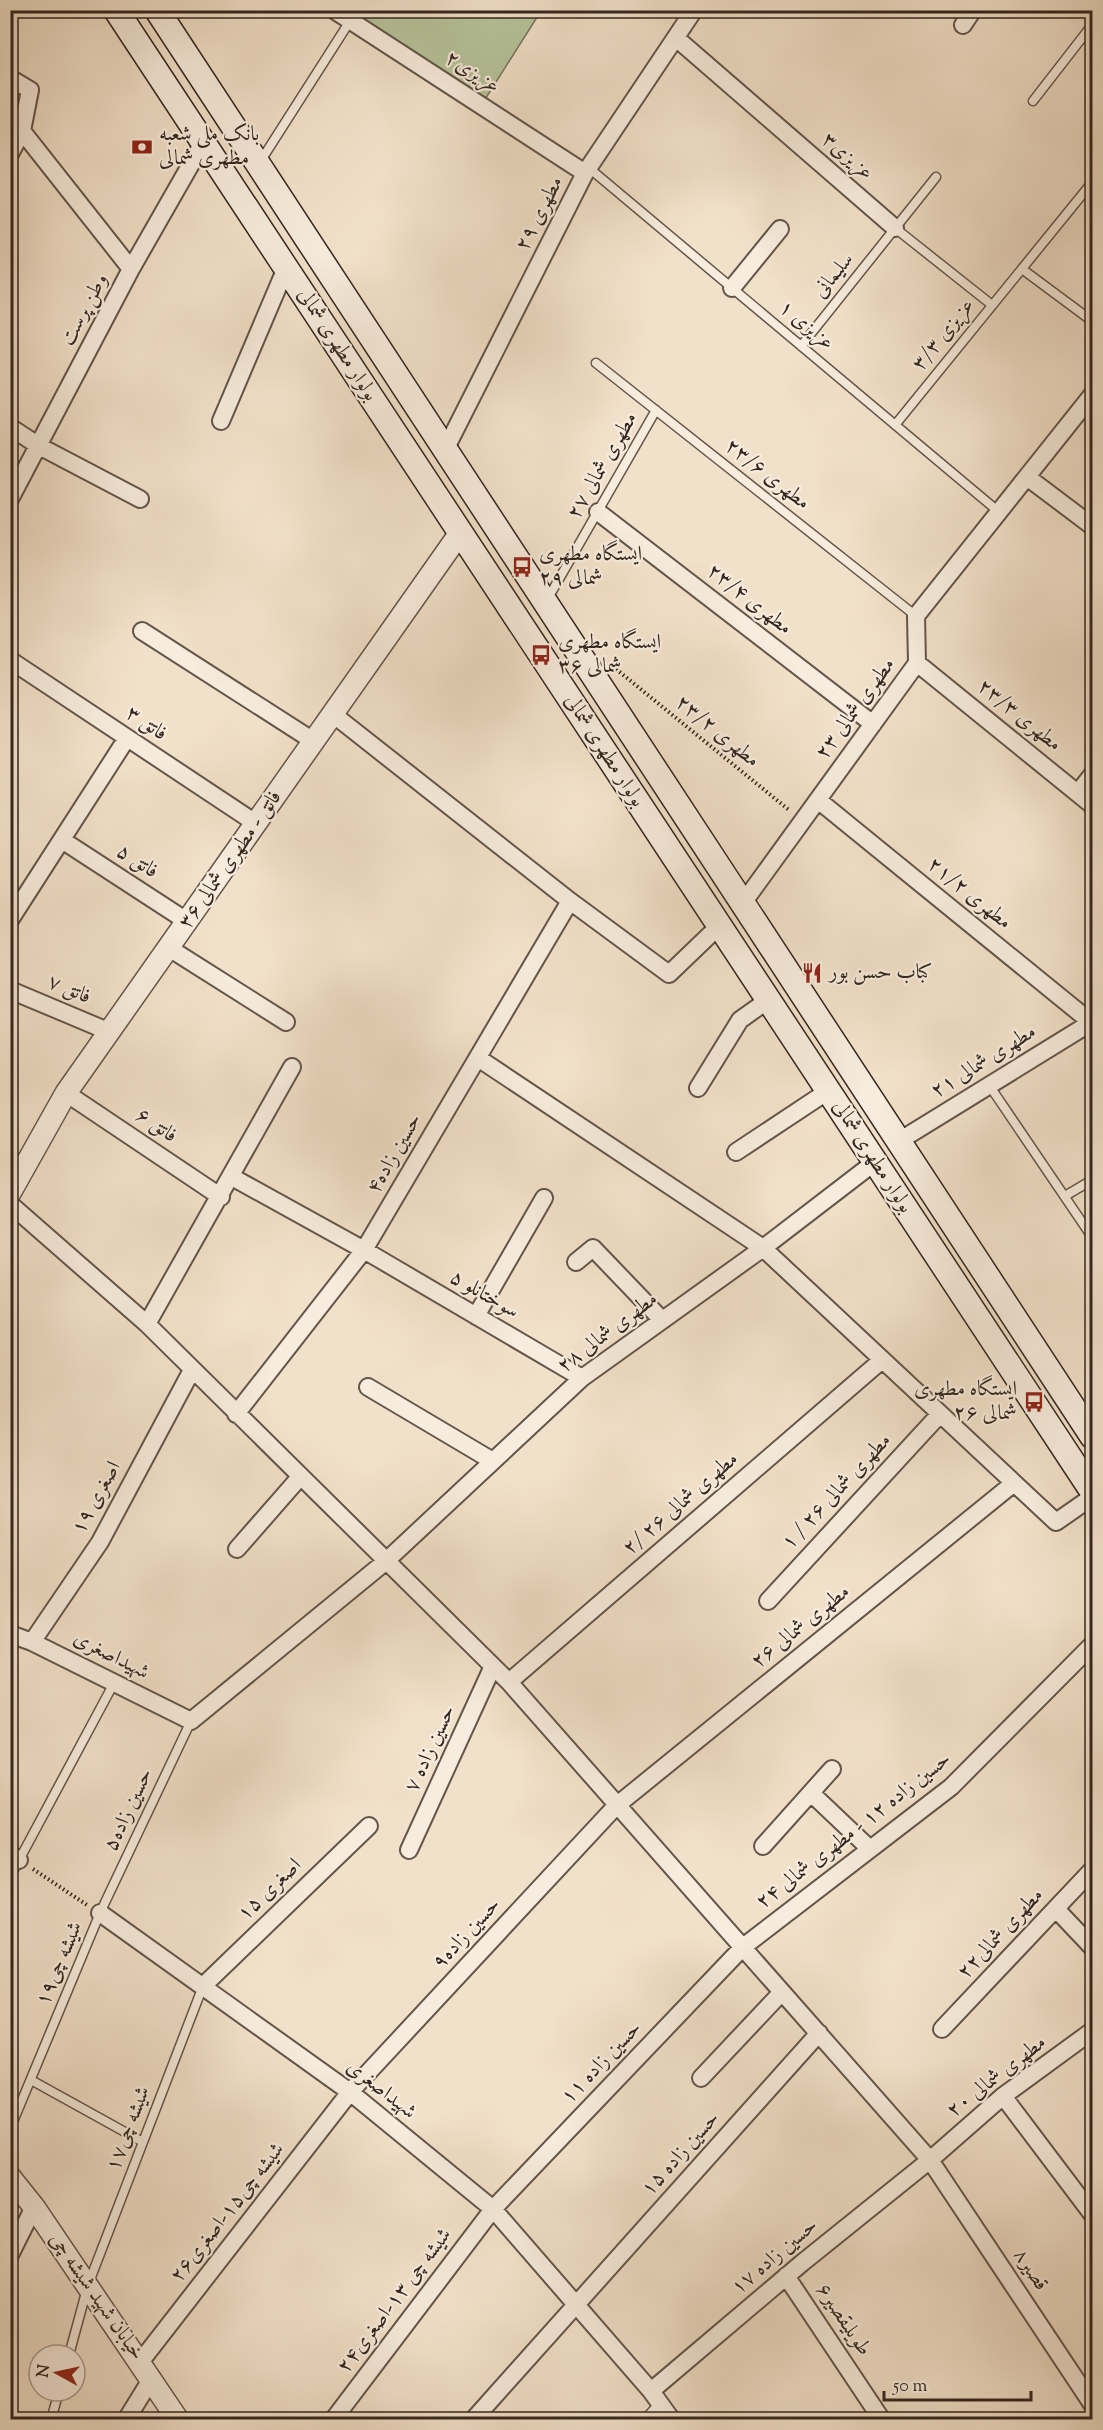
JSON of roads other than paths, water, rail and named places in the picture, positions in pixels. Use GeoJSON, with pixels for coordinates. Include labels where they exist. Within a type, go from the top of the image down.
{"type":"FeatureCollection","features":[{"type":"Feature","properties":{"kind":"main road","name":"بولوار مطهری شمالی"},"geometry":{"type":"LineString","coordinates":[[116,10],[1092,1491]]}},
{"type":"Feature","properties":{"kind":"main road","name":"بولوار مطهری شمالی"},"geometry":{"type":"LineString","coordinates":[[157,10],[1092,1436]]}},
{"type":"Feature","properties":{"kind":"main road"},"geometry":{"type":"LineString","coordinates":[[253,219],[280,199]]}},
{"type":"Feature","properties":{"kind":"main road"},"geometry":{"type":"LineString","coordinates":[[592,733],[619,714]]}},
{"type":"Feature","properties":{"kind":"street","name":"عزیزی۲"},"geometry":{"type":"LineString","coordinates":[[334,10],[587,171]]}},
{"type":"Feature","properties":{"kind":"street","name":"مطهری ۲۹"},"geometry":{"type":"LineString","coordinates":[[445,450],[587,171],[694,10]]}},
{"type":"Feature","properties":{"kind":"street"},"geometry":{"type":"LineString","coordinates":[[963,25],[973,10]]}},
{"type":"Feature","properties":{"kind":"street","name":"عزیزی۳"},"geometry":{"type":"LineString","coordinates":[[676,38],[895,228]]}},
{"type":"Feature","properties":{"kind":"street"},"geometry":{"type":"LineString","coordinates":[[10,78],[30,90],[22,131],[10,154]]}},
{"type":"Feature","properties":{"kind":"street"},"geometry":{"type":"LineString","coordinates":[[22,131],[131,270]]}},
{"type":"Feature","properties":{"kind":"street","name":"وطن پرست"},"geometry":{"type":"LineString","coordinates":[[10,499],[131,270],[204,143]]}},
{"type":"Feature","properties":{"kind":"street"},"geometry":{"type":"LineString","coordinates":[[732,288],[780,229]]}},
{"type":"Feature","properties":{"kind":"street"},"geometry":{"type":"LineString","coordinates":[[221,422],[286,268]]}},
{"type":"Feature","properties":{"kind":"street"},"geometry":{"type":"LineString","coordinates":[[915,616],[1092,395]]}},
{"type":"Feature","properties":{"kind":"street"},"geometry":{"type":"LineString","coordinates":[[10,427],[39,446],[140,499]]}},
{"type":"Feature","properties":{"kind":"street"},"geometry":{"type":"LineString","coordinates":[[1027,477],[1092,525]]}},
{"type":"Feature","properties":{"kind":"street","name":"مطهری ۲۳/۴"},"geometry":{"type":"LineString","coordinates":[[598,512],[873,724]]}},
{"type":"Feature","properties":{"kind":"street","name":"فاتق - مطهری شمالی ۳۶"},"geometry":{"type":"LineString","coordinates":[[10,1193],[66,1093],[460,533]]}},
{"type":"Feature","properties":{"kind":"street","name":"مطهری شمالی ۲۳"},"geometry":{"type":"LineString","coordinates":[[743,903],[917,663],[915,616]]}},
{"type":"Feature","properties":{"kind":"street"},"geometry":{"type":"LineString","coordinates":[[142,631],[315,742]]}},
{"type":"Feature","properties":{"kind":"street","name":"فاتق ۳"},"geometry":{"type":"LineString","coordinates":[[10,660],[257,824]]}},
{"type":"Feature","properties":{"kind":"street","name":"مطهری ۲۳/۳"},"geometry":{"type":"LineString","coordinates":[[917,663],[1092,805]]}},
{"type":"Feature","properties":{"kind":"street"},"geometry":{"type":"LineString","coordinates":[[334,715],[570,901],[669,974],[719,926]]}},
{"type":"Feature","properties":{"kind":"street"},"geometry":{"type":"LineString","coordinates":[[10,920],[127,738]]}},
{"type":"Feature","properties":{"kind":"street"},"geometry":{"type":"LineString","coordinates":[[1078,793],[1092,775]]}},
{"type":"Feature","properties":{"kind":"street","name":"مطهری ۲۱/۲"},"geometry":{"type":"LineString","coordinates":[[818,800],[1092,1022]]}},
{"type":"Feature","properties":{"kind":"street","name":"فاتق ۵"},"geometry":{"type":"LineString","coordinates":[[62,840],[188,922]]}},
{"type":"Feature","properties":{"kind":"street","name":"حسین زاده۴"},"geometry":{"type":"LineString","coordinates":[[237,1414],[364,1250],[570,901]]}},
{"type":"Feature","properties":{"kind":"street"},"geometry":{"type":"LineString","coordinates":[[169,948],[286,1022]]}},
{"type":"Feature","properties":{"kind":"street","name":"فاتق ۷"},"geometry":{"type":"LineString","coordinates":[[10,990],[110,1032]]}},
{"type":"Feature","properties":{"kind":"street"},"geometry":{"type":"LineString","coordinates":[[698,1088],[740,1020],[768,1000]]}},
{"type":"Feature","properties":{"kind":"street","name":"مطهری شمالی ۲۱"},"geometry":{"type":"LineString","coordinates":[[899,1141],[1092,1022]]}},
{"type":"Feature","properties":{"kind":"street"},"geometry":{"type":"LineString","coordinates":[[478,1058],[763,1248],[1056,1522],[1092,1497]]}},
{"type":"Feature","properties":{"kind":"street"},"geometry":{"type":"LineString","coordinates":[[147,1324],[221,1197],[292,1067]]}},
{"type":"Feature","properties":{"kind":"street"},"geometry":{"type":"LineString","coordinates":[[735,1152],[828,1091]]}},
{"type":"Feature","properties":{"kind":"street","name":"فاتق ۶"},"geometry":{"type":"LineString","coordinates":[[66,1093],[221,1197]]}},
{"type":"Feature","properties":{"kind":"street","name":"مطهری شمالی ۲۸"},"geometry":{"type":"LineString","coordinates":[[191,1721],[385,1562],[582,1378],[763,1248],[875,1162]]}},
{"type":"Feature","properties":{"kind":"street","name":"سوختانلو ۵"},"geometry":{"type":"LineString","coordinates":[[232,1177],[364,1250],[582,1378]]}},
{"type":"Feature","properties":{"kind":"street"},"geometry":{"type":"LineString","coordinates":[[476,1316],[544,1198]]}},
{"type":"Feature","properties":{"kind":"street","name":"قصیر۸"},"geometry":{"type":"LineString","coordinates":[[10,1204],[147,1324],[385,1562],[509,1682],[930,2160],[1092,2404]]}},
{"type":"Feature","properties":{"kind":"street"},"geometry":{"type":"LineString","coordinates":[[576,1263],[593,1248],[662,1320]]}},
{"type":"Feature","properties":{"kind":"street","name":"مطهری شمالی ۲۶ /۲"},"geometry":{"type":"LineString","coordinates":[[509,1682],[882,1360]]}},
{"type":"Feature","properties":{"kind":"street","name":"اصغری ۱۹"},"geometry":{"type":"LineString","coordinates":[[32,1641],[100,1542],[192,1370]]}},
{"type":"Feature","properties":{"kind":"street"},"geometry":{"type":"LineString","coordinates":[[368,1387],[491,1461]]}},
{"type":"Feature","properties":{"kind":"street","name":"مطهری شمالی ۲۶ / ۱"},"geometry":{"type":"LineString","coordinates":[[768,1601],[940,1414]]}},
{"type":"Feature","properties":{"kind":"street"},"geometry":{"type":"LineString","coordinates":[[237,1549],[300,1477]]}},
{"type":"Feature","properties":{"kind":"street","name":"مطهری شمالی ۲۶"},"geometry":{"type":"LineString","coordinates":[[616,1806],[1014,1483]]}},
{"type":"Feature","properties":{"kind":"street","name":"شهیداصغری"},"geometry":{"type":"LineString","coordinates":[[10,1634],[32,1641],[191,1721]]}},
{"type":"Feature","properties":{"kind":"street","name":"حسین زاده ۱۲ - مطهری شمالی ۲۴"},"geometry":{"type":"LineString","coordinates":[[743,1947],[951,1786],[1092,1645]]}},
{"type":"Feature","properties":{"kind":"street","name":"حسین زاده ۷"},"geometry":{"type":"LineString","coordinates":[[409,1850],[493,1666]]}},
{"type":"Feature","properties":{"kind":"street"},"geometry":{"type":"LineString","coordinates":[[763,1846],[832,1769]]}},
{"type":"Feature","properties":{"kind":"street"},"geometry":{"type":"LineString","coordinates":[[811,1794],[870,1849]]}},
{"type":"Feature","properties":{"kind":"street","name":"حسین زاده۹"},"geometry":{"type":"LineString","coordinates":[[350,2092],[616,1806]]}},
{"type":"Feature","properties":{"kind":"street","name":"اصغری ۱۵"},"geometry":{"type":"LineString","coordinates":[[203,1986],[369,1826]]}},
{"type":"Feature","properties":{"kind":"street","name":"مطهری شمالی۲۲"},"geometry":{"type":"LineString","coordinates":[[942,2029],[1092,1870]]}},
{"type":"Feature","properties":{"kind":"street"},"geometry":{"type":"LineString","coordinates":[[1056,1909],[1092,1947]]}},
{"type":"Feature","properties":{"kind":"street","name":"شهیداصغری"},"geometry":{"type":"LineString","coordinates":[[100,1913],[350,2092],[493,2210],[577,2305],[672,2420]]}},
{"type":"Feature","properties":{"kind":"street","name":"حسین زاده ۱۱"},"geometry":{"type":"LineString","coordinates":[[493,2210],[743,1947]]}},
{"type":"Feature","properties":{"kind":"street"},"geometry":{"type":"LineString","coordinates":[[701,2078],[782,1992]]}},
{"type":"Feature","properties":{"kind":"street","name":"مطهری شمالی ۲۰"},"geometry":{"type":"LineString","coordinates":[[930,2160],[1003,2096],[1092,2031]]}},
{"type":"Feature","properties":{"kind":"street","name":"حسین زاده ۱۵"},"geometry":{"type":"LineString","coordinates":[[473,2420],[819,2033]]}},
{"type":"Feature","properties":{"kind":"street","name":"شیشه چی۱۵-اصغری۲۶"},"geometry":{"type":"LineString","coordinates":[[126,2420],[146,2370],[350,2092]]}},
{"type":"Feature","properties":{"kind":"street"},"geometry":{"type":"LineString","coordinates":[[1003,2096],[1092,2214]]}},
{"type":"Feature","properties":{"kind":"street","name":"حسین زاده ۱۷"},"geometry":{"type":"LineString","coordinates":[[655,2397],[786,2276],[930,2160]]}},
{"type":"Feature","properties":{"kind":"street","name":"خیابان شهید شیشه چی"},"geometry":{"type":"LineString","coordinates":[[10,2177],[34,2207],[88,2285],[178,2420]]}},
{"type":"Feature","properties":{"kind":"street"},"geometry":{"type":"LineString","coordinates":[[10,2255],[34,2207]]}},
{"type":"Feature","properties":{"kind":"street","name":"شیشه چی ۱۳-اصغری۲۴"},"geometry":{"type":"LineString","coordinates":[[333,2420],[493,2210]]}},
{"type":"Feature","properties":{"kind":"street","name":"طویلیقصیر۶"},"geometry":{"type":"LineString","coordinates":[[786,2276],[882,2420]]}},
{"type":"Feature","properties":{"kind":"lane"},"geometry":{"type":"LineString","coordinates":[[258,164],[350,21]]}},
{"type":"Feature","properties":{"kind":"lane"},"geometry":{"type":"LineString","coordinates":[[1033,101],[1092,25]]}},
{"type":"Feature","properties":{"kind":"lane","name":"عزیزی ۱"},"geometry":{"type":"LineString","coordinates":[[587,171],[732,288],[999,512]]}},
{"type":"Feature","properties":{"kind":"lane","name":"سلیمانی"},"geometry":{"type":"LineString","coordinates":[[801,346],[936,177]]}},
{"type":"Feature","properties":{"kind":"lane","name":"عزیزی ۳/۳"},"geometry":{"type":"LineString","coordinates":[[895,424],[1090,185]]}},
{"type":"Feature","properties":{"kind":"lane","name":"عزیزی۳"},"geometry":{"type":"LineString","coordinates":[[895,228],[992,305]]}},
{"type":"Feature","properties":{"kind":"lane"},"geometry":{"type":"LineString","coordinates":[[1022,269],[1092,321]]}},
{"type":"Feature","properties":{"kind":"lane","name":"مطهری ۲۳/۶"},"geometry":{"type":"LineString","coordinates":[[596,363],[915,616]]}},
{"type":"Feature","properties":{"kind":"lane","name":"مطهری شمالی ۲۷"},"geometry":{"type":"LineString","coordinates":[[546,603],[656,410]]}},
{"type":"Feature","properties":{"kind":"lane"},"geometry":{"type":"LineString","coordinates":[[989,1085],[1092,1237]]}},
{"type":"Feature","properties":{"kind":"lane"},"geometry":{"type":"LineString","coordinates":[[1065,1196],[1092,1180]]}},
{"type":"Feature","properties":{"kind":"lane"},"geometry":{"type":"LineString","coordinates":[[10,1876],[15,1857],[114,1683]]}},
{"type":"Feature","properties":{"kind":"lane","name":"حسین زاده۵"},"geometry":{"type":"LineString","coordinates":[[100,1913],[191,1721]]}},
{"type":"Feature","properties":{"kind":"lane","name":"شیشه چی۱۹"},"geometry":{"type":"LineString","coordinates":[[10,2129],[100,1913]]}},
{"type":"Feature","properties":{"kind":"lane","name":"شیشه چی۱۷"},"geometry":{"type":"LineString","coordinates":[[72,2343],[88,2285],[203,1986]]}},
{"type":"Feature","properties":{"kind":"lane"},"geometry":{"type":"LineString","coordinates":[[31,2080],[143,2142]]}},
{"type":"Feature","properties":{"kind":"lane"},"geometry":{"type":"LineString","coordinates":[[644,2420],[655,2397]]}},
{"type":"Feature","properties":{"kind":"lane"},"geometry":{"type":"LineString","coordinates":[[51,2420],[56,2403]]}},
{"type":"Feature","properties":{"kind":"place","name":"بانک ملی شعبه مطهری شمالی"},"geometry":{"type":"Point","coordinates":[142,147]}},
{"type":"Feature","properties":{"kind":"place","name":"ایستگاه مطهری شمالی ۲۹"},"geometry":{"type":"Point","coordinates":[522,567]}},
{"type":"Feature","properties":{"kind":"place","name":"ایستگاه مطهری شمالی ۳۶"},"geometry":{"type":"Point","coordinates":[541,655]}},
{"type":"Feature","properties":{"kind":"place","name":"كباب حسن بور"},"geometry":{"type":"Point","coordinates":[812,973]}},
{"type":"Feature","properties":{"kind":"place","name":"ایستگاه مطهری شمالی ۲۶"},"geometry":{"type":"Point","coordinates":[1034,1402]}}]}
